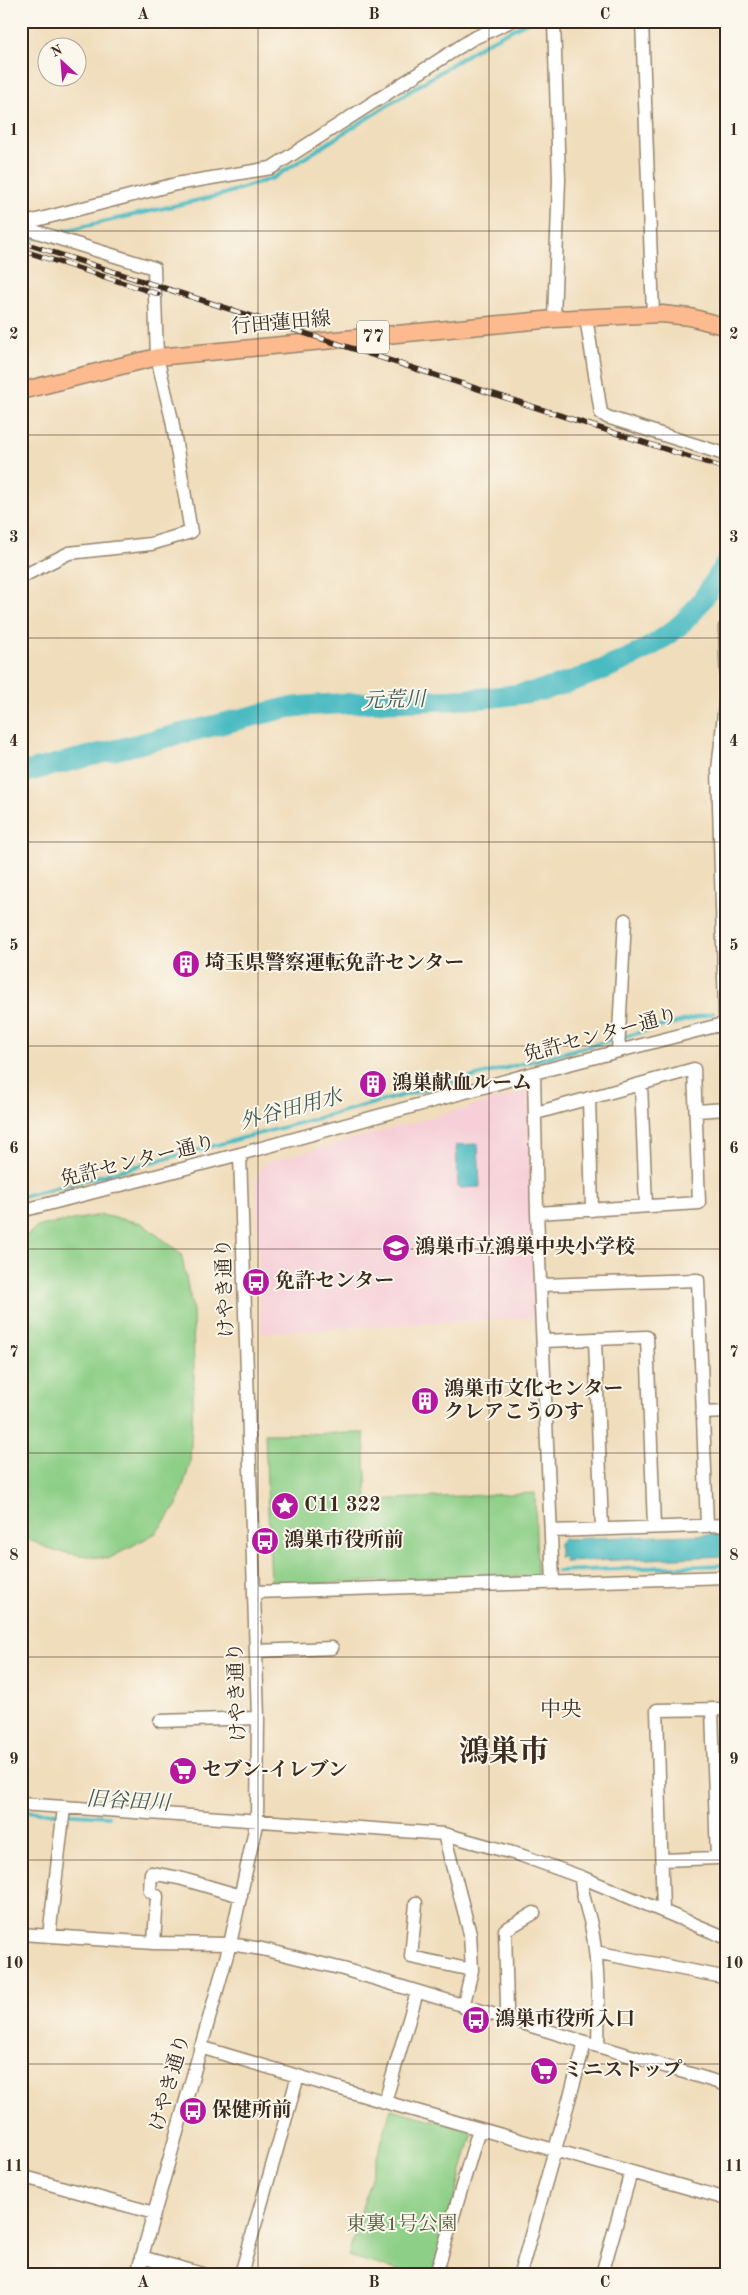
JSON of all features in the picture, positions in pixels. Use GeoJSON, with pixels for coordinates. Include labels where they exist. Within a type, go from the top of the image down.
{"type":"FeatureCollection","features":[{"type":"Feature","properties":{"kind":"main road","name":"行田蓮田線"},"geometry":{"type":"LineString","coordinates":[[21,391],[157,357],[554,319],[653,314],[690,317],[727,327]]}},
{"type":"Feature","properties":{"kind":"street"},"geometry":{"type":"LineString","coordinates":[[21,225],[176,184],[271,168],[472,39],[511,21]]}},
{"type":"Feature","properties":{"kind":"street"},"geometry":{"type":"LineString","coordinates":[[554,21],[559,180],[554,319]]}},
{"type":"Feature","properties":{"kind":"street"},"geometry":{"type":"LineString","coordinates":[[642,21],[653,314]]}},
{"type":"Feature","properties":{"kind":"street"},"geometry":{"type":"LineString","coordinates":[[21,225],[154,268],[157,357],[172,420],[191,532],[151,544],[69,553],[21,578]]}},
{"type":"Feature","properties":{"kind":"street"},"geometry":{"type":"LineString","coordinates":[[586,317],[601,413],[607,417],[727,455]]}},
{"type":"Feature","properties":{"kind":"street"},"geometry":{"type":"LineString","coordinates":[[725,627],[727,686],[723,768],[727,1079]]}},
{"type":"Feature","properties":{"kind":"street"},"geometry":{"type":"LineString","coordinates":[[618,1051],[625,920]]}},
{"type":"Feature","properties":{"kind":"street","name":"免許センター通り"},"geometry":{"type":"LineString","coordinates":[[21,1211],[240,1154],[534,1073],[726,1024]]}},
{"type":"Feature","properties":{"kind":"street"},"geometry":{"type":"LineString","coordinates":[[536,1113],[694,1068],[699,1203],[537,1213]]}},
{"type":"Feature","properties":{"kind":"street"},"geometry":{"type":"LineString","coordinates":[[534,1073],[537,1213],[552,1532],[552,1582]]}},
{"type":"Feature","properties":{"kind":"street"},"geometry":{"type":"LineString","coordinates":[[641,1084],[646,1206]]}},
{"type":"Feature","properties":{"kind":"street"},"geometry":{"type":"LineString","coordinates":[[589,1098],[592,1210]]}},
{"type":"Feature","properties":{"kind":"street"},"geometry":{"type":"LineString","coordinates":[[696,1111],[727,1109]]}},
{"type":"Feature","properties":{"kind":"street","name":"けやき通り"},"geometry":{"type":"LineString","coordinates":[[137,2274],[230,1944],[257,1820],[258,1718],[240,1154]]}},
{"type":"Feature","properties":{"kind":"street"},"geometry":{"type":"LineString","coordinates":[[541,1285],[698,1280],[707,1526]]}},
{"type":"Feature","properties":{"kind":"street"},"geometry":{"type":"LineString","coordinates":[[544,1341],[646,1337],[654,1527]]}},
{"type":"Feature","properties":{"kind":"street"},"geometry":{"type":"LineString","coordinates":[[595,1339],[602,1529]]}},
{"type":"Feature","properties":{"kind":"street"},"geometry":{"type":"LineString","coordinates":[[702,1413],[727,1412]]}},
{"type":"Feature","properties":{"kind":"street"},"geometry":{"type":"LineString","coordinates":[[552,1532],[727,1525]]}},
{"type":"Feature","properties":{"kind":"street"},"geometry":{"type":"LineString","coordinates":[[254,1592],[727,1577]]}},
{"type":"Feature","properties":{"kind":"street"},"geometry":{"type":"LineString","coordinates":[[256,1651],[332,1648]]}},
{"type":"Feature","properties":{"kind":"street"},"geometry":{"type":"LineString","coordinates":[[663,1910],[657,1710],[727,1708]]}},
{"type":"Feature","properties":{"kind":"street"},"geometry":{"type":"LineString","coordinates":[[662,1860],[717,1858],[712,1709]]}},
{"type":"Feature","properties":{"kind":"street"},"geometry":{"type":"LineString","coordinates":[[160,1721],[258,1718]]}},
{"type":"Feature","properties":{"kind":"street"},"geometry":{"type":"LineString","coordinates":[[21,1804],[444,1834],[520,1856],[580,1878],[663,1910],[727,1938]]}},
{"type":"Feature","properties":{"kind":"street"},"geometry":{"type":"LineString","coordinates":[[49,1936],[64,1808]]}},
{"type":"Feature","properties":{"kind":"street"},"geometry":{"type":"LineString","coordinates":[[444,1834],[470,1934],[472,1970],[463,2007]]}},
{"type":"Feature","properties":{"kind":"street"},"geometry":{"type":"LineString","coordinates":[[154,1943],[157,1896],[150,1891],[151,1873],[179,1878],[241,1896]]}},
{"type":"Feature","properties":{"kind":"street"},"geometry":{"type":"LineString","coordinates":[[580,1878],[581,1893],[592,1928],[595,1952],[599,2002],[598,2046]]}},
{"type":"Feature","properties":{"kind":"street"},"geometry":{"type":"LineString","coordinates":[[416,1904],[411,1958],[472,1970]]}},
{"type":"Feature","properties":{"kind":"street"},"geometry":{"type":"LineString","coordinates":[[504,2019],[507,2008],[505,1930],[534,1913]]}},
{"type":"Feature","properties":{"kind":"street"},"geometry":{"type":"LineString","coordinates":[[21,1934],[154,1943],[230,1944],[262,1949],[334,1966],[463,2007],[727,2085]]}},
{"type":"Feature","properties":{"kind":"street"},"geometry":{"type":"LineString","coordinates":[[595,1952],[723,1977]]}},
{"type":"Feature","properties":{"kind":"street"},"geometry":{"type":"LineString","coordinates":[[385,2102],[417,1992]]}},
{"type":"Feature","properties":{"kind":"street"},"geometry":{"type":"LineString","coordinates":[[520,2274],[585,2043]]}},
{"type":"Feature","properties":{"kind":"street"},"geometry":{"type":"LineString","coordinates":[[200,2047],[385,2102],[727,2199]]}},
{"type":"Feature","properties":{"kind":"street"},"geometry":{"type":"LineString","coordinates":[[241,2274],[298,2076]]}},
{"type":"Feature","properties":{"kind":"street"},"geometry":{"type":"LineString","coordinates":[[436,2274],[479,2129]]}},
{"type":"Feature","properties":{"kind":"street"},"geometry":{"type":"LineString","coordinates":[[607,2273],[632,2172]]}},
{"type":"Feature","properties":{"kind":"street"},"geometry":{"type":"LineString","coordinates":[[21,2176],[154,2213]]}},
{"type":"Feature","properties":{"kind":"street"},"geometry":{"type":"LineString","coordinates":[[142,2257],[203,2274]]}},
{"type":"Feature","properties":{"kind":"shaded area","name":"鴻巣市立鴻巣中央小学校"},"geometry":{"type":"Polygon","coordinates":[[[528,1091],[535,1317],[261,1333],[256,1178],[265,1163],[528,1091]]]}},
{"type":"Feature","properties":{"kind":"green space"},"geometry":{"type":"Polygon","coordinates":[[[101,1215],[141,1223],[181,1253],[193,1311],[194,1377],[190,1464],[177,1505],[156,1533],[108,1559],[54,1551],[21,1536],[21,1240],[39,1226],[101,1215]]]}},
{"type":"Feature","properties":{"kind":"green space"},"geometry":{"type":"Polygon","coordinates":[[[364,1433],[367,1500],[535,1493],[537,1576],[271,1585],[265,1434],[364,1433]]]}},
{"type":"Feature","properties":{"kind":"green space","name":"東裏1号公園"},"geometry":{"type":"Polygon","coordinates":[[[391,2109],[470,2130],[472,2135],[433,2274],[411,2274],[348,2256],[391,2109]]]}},
{"type":"Feature","properties":{"kind":"water"},"geometry":{"type":"Polygon","coordinates":[[[478,1144],[480,1187],[458,1188],[456,1145],[478,1144]]]}},
{"type":"Feature","properties":{"kind":"water"},"geometry":{"type":"Polygon","coordinates":[[[725,1534],[727,1536],[727,1556],[565,1562],[565,1557],[559,1557],[559,1543],[563,1539],[725,1534]]]}},
{"type":"Feature","properties":{"kind":"waterway"},"geometry":{"type":"LineString","coordinates":[[55,233],[221,195],[273,178],[484,44],[529,21]]}},
{"type":"Feature","properties":{"kind":"waterway"},"geometry":{"type":"LineString","coordinates":[[21,241],[38,237]]}},
{"type":"Feature","properties":{"kind":"waterway","name":"元荒川"},"geometry":{"type":"LineString","coordinates":[[21,773],[286,708],[347,703],[471,699],[542,690],[591,674],[622,661],[643,651],[663,638],[682,623],[695,609],[727,562]]}},
{"type":"Feature","properties":{"kind":"waterway","name":"外谷田用水"},"geometry":{"type":"LineString","coordinates":[[21,1197],[713,1013]]}},
{"type":"Feature","properties":{"kind":"waterway"},"geometry":{"type":"LineString","coordinates":[[558,1571],[727,1565]]}},
{"type":"Feature","properties":{"kind":"waterway","name":"旧谷田川"},"geometry":{"type":"LineString","coordinates":[[21,1811],[109,1816]]}},
{"type":"Feature","properties":{"kind":"railway"},"geometry":{"type":"LineString","coordinates":[[21,242],[727,469]]}},
{"type":"Feature","properties":{"kind":"railway"},"geometry":{"type":"LineString","coordinates":[[21,250],[158,294]]}},
{"type":"Feature","properties":{"kind":"place","name":"埼玉県警察運転免許センター"},"geometry":{"type":"Point","coordinates":[186,964]}},
{"type":"Feature","properties":{"kind":"place","name":"鴻巣献血ルーム"},"geometry":{"type":"Point","coordinates":[373,1084]}},
{"type":"Feature","properties":{"kind":"place","name":"鴻巣市立鴻巣中央小学校"},"geometry":{"type":"Point","coordinates":[396,1248]}},
{"type":"Feature","properties":{"kind":"place","name":"免許センター"},"geometry":{"type":"Point","coordinates":[256,1282]}},
{"type":"Feature","properties":{"kind":"place","name":"鴻巣市文化センター クレアこうのす"},"geometry":{"type":"Point","coordinates":[425,1401]}},
{"type":"Feature","properties":{"kind":"place","name":"C11 322"},"geometry":{"type":"Point","coordinates":[285,1506]}},
{"type":"Feature","properties":{"kind":"place","name":"鴻巣市役所前"},"geometry":{"type":"Point","coordinates":[265,1541]}},
{"type":"Feature","properties":{"kind":"place","name":"セブン-イレブン"},"geometry":{"type":"Point","coordinates":[183,1771]}},
{"type":"Feature","properties":{"kind":"place","name":"鴻巣市役所入口"},"geometry":{"type":"Point","coordinates":[476,2020]}},
{"type":"Feature","properties":{"kind":"place","name":"ミニストップ"},"geometry":{"type":"Point","coordinates":[544,2071]}},
{"type":"Feature","properties":{"kind":"place","name":"保健所前"},"geometry":{"type":"Point","coordinates":[193,2111]}},
{"type":"Feature","properties":{"kind":"district","name":"中央"},"geometry":{"type":"Point","coordinates":[561,1710]}},
{"type":"Feature","properties":{"kind":"district","name":"鴻巣市"},"geometry":{"type":"Point","coordinates":[504,1753]}}]}
